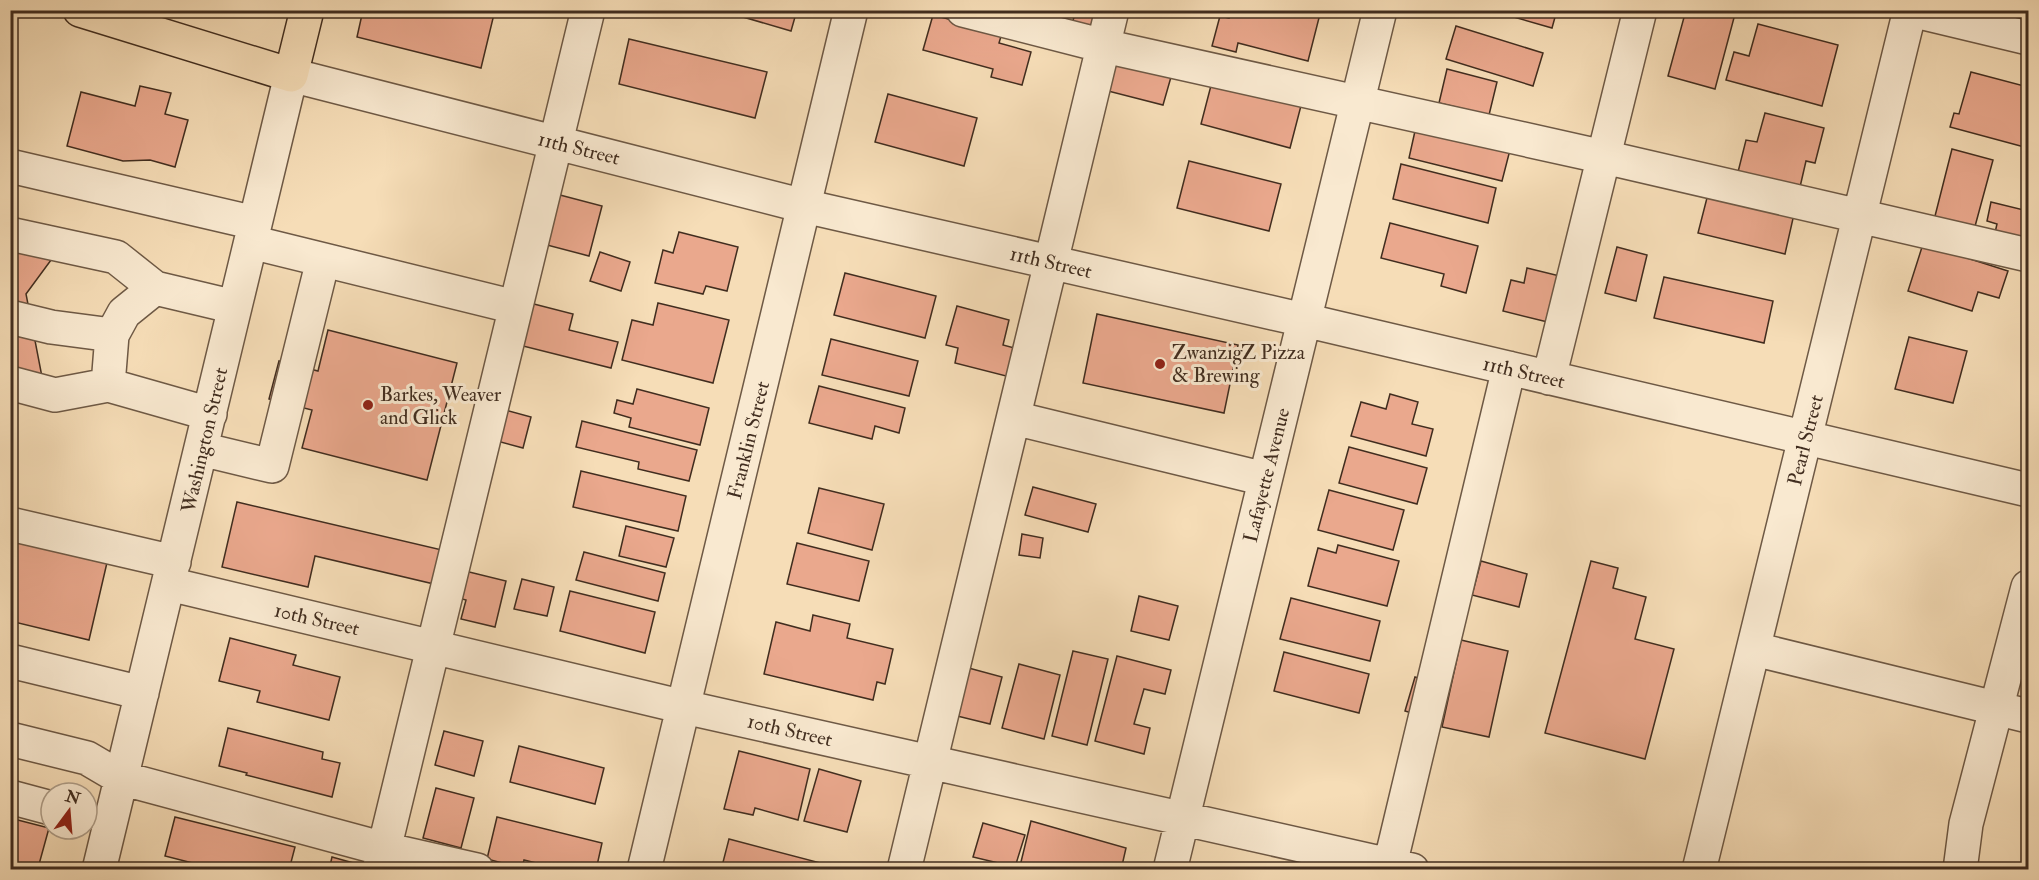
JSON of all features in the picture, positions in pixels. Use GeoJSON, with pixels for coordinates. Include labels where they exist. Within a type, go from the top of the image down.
{"type":"FeatureCollection","features":[{"type":"Feature","properties":{"kind":"main road","name":"11th Street"},"geometry":{"type":"LineString","coordinates":[[80,10],[291,75]]}},
{"type":"Feature","properties":{"kind":"main road","name":"Washington Street"},"geometry":{"type":"LineString","coordinates":[[291,75],[307,10]]}},
{"type":"Feature","properties":{"kind":"street"},"geometry":{"type":"LineString","coordinates":[[382,859],[588,10]]}},
{"type":"Feature","properties":{"kind":"street","name":"Franklin Street"},"geometry":{"type":"LineString","coordinates":[[644,870],[851,10]]}},
{"type":"Feature","properties":{"kind":"street"},"geometry":{"type":"LineString","coordinates":[[963,10],[1104,46],[1604,157],[2028,255]]}},
{"type":"Feature","properties":{"kind":"street"},"geometry":{"type":"LineString","coordinates":[[904,870],[1112,10]]}},
{"type":"Feature","properties":{"kind":"street","name":"Lafayette Avenue"},"geometry":{"type":"LineString","coordinates":[[1170,870],[1380,10]]}},
{"type":"Feature","properties":{"kind":"street"},"geometry":{"type":"LineString","coordinates":[[1549,378],[1640,10]]}},
{"type":"Feature","properties":{"kind":"street"},"geometry":{"type":"LineString","coordinates":[[1911,10],[2028,38]]}},
{"type":"Feature","properties":{"kind":"street","name":"Pearl Street"},"geometry":{"type":"LineString","coordinates":[[1699,870],[1911,10]]}},
{"type":"Feature","properties":{"kind":"street","name":"11th Street"},"geometry":{"type":"LineString","coordinates":[[291,75],[804,206],[1304,320],[2028,490]]}},
{"type":"Feature","properties":{"kind":"street","name":"Washington Street"},"geometry":{"type":"LineString","coordinates":[[99,820],[121,778],[291,75]]}},
{"type":"Feature","properties":{"kind":"street"},"geometry":{"type":"LineString","coordinates":[[10,166],[253,233],[323,260],[515,307]]}},
{"type":"Feature","properties":{"kind":"street"},"geometry":{"type":"LineString","coordinates":[[10,234],[116,257],[155,288],[235,307]]}},
{"type":"Feature","properties":{"kind":"street"},"geometry":{"type":"LineString","coordinates":[[201,449],[272,466],[323,260]]}},
{"type":"Feature","properties":{"kind":"street"},"geometry":{"type":"LineString","coordinates":[[108,385],[112,335],[124,313],[155,288]]}},
{"type":"Feature","properties":{"kind":"street"},"geometry":{"type":"LineString","coordinates":[[10,317],[51,327],[112,335]]}},
{"type":"Feature","properties":{"kind":"street"},"geometry":{"type":"LineString","coordinates":[[1401,867],[1509,368]]}},
{"type":"Feature","properties":{"kind":"street"},"geometry":{"type":"LineString","coordinates":[[10,383],[55,395],[108,385],[210,414]]}},
{"type":"Feature","properties":{"kind":"street"},"geometry":{"type":"LineString","coordinates":[[1014,418],[1265,479]]}},
{"type":"Feature","properties":{"kind":"street","name":"10th Street"},"geometry":{"type":"LineString","coordinates":[[10,524],[172,573],[433,647],[684,707],[1401,867]]}},
{"type":"Feature","properties":{"kind":"street"},"geometry":{"type":"LineString","coordinates":[[1960,870],[1966,824],[2013,712],[2028,587]]}},
{"type":"Feature","properties":{"kind":"street"},"geometry":{"type":"LineString","coordinates":[[1754,650],[2013,712]]}},
{"type":"Feature","properties":{"kind":"street"},"geometry":{"type":"LineString","coordinates":[[10,661],[142,693]]}},
{"type":"Feature","properties":{"kind":"street"},"geometry":{"type":"LineString","coordinates":[[10,739],[87,758],[121,778],[382,859],[477,870]]}},
{"type":"Feature","properties":{"kind":"street"},"geometry":{"type":"LineString","coordinates":[[10,797],[39,804]]}},
{"type":"Feature","properties":{"kind":"street","name":"Washington Street"},"geometry":{"type":"LineString","coordinates":[[99,841],[99,870]]}},
{"type":"Feature","properties":{"kind":"building"},"geometry":{"type":"Polygon","coordinates":[[[363,10],[495,10],[481,68],[357,37],[363,10]]]}},
{"type":"Feature","properties":{"kind":"building"},"geometry":{"type":"Polygon","coordinates":[[[719,10],[797,10],[791,31],[719,10]]]}},
{"type":"Feature","properties":{"kind":"building"},"geometry":{"type":"Polygon","coordinates":[[[1076,10],[1108,10],[1103,31],[1072,24],[1076,10]]]}},
{"type":"Feature","properties":{"kind":"building"},"geometry":{"type":"Polygon","coordinates":[[[1231,10],[1321,10],[1308,61],[1238,43],[1236,52],[1212,46],[1220,16],[1229,18],[1231,10]]]}},
{"type":"Feature","properties":{"kind":"building"},"geometry":{"type":"Polygon","coordinates":[[[1489,10],[1557,10],[1552,28],[1489,10]]]}},
{"type":"Feature","properties":{"kind":"building"},"geometry":{"type":"Polygon","coordinates":[[[1595,10],[1623,10],[1622,17],[1595,10]]]}},
{"type":"Feature","properties":{"kind":"building"},"geometry":{"type":"Polygon","coordinates":[[[1686,10],[1722,10],[1735,14],[1715,89],[1668,76],[1686,10]]]}},
{"type":"Feature","properties":{"kind":"building"},"geometry":{"type":"Polygon","coordinates":[[[933,15],[1002,33],[999,43],[1031,52],[1022,85],[991,77],[993,69],[923,50],[933,15]]]}},
{"type":"Feature","properties":{"kind":"building"},"geometry":{"type":"Polygon","coordinates":[[[1758,24],[1838,45],[1822,106],[1726,80],[1734,52],[1749,56],[1758,24]]]}},
{"type":"Feature","properties":{"kind":"building"},"geometry":{"type":"Polygon","coordinates":[[[1456,26],[1543,53],[1533,86],[1446,59],[1456,26]]]}},
{"type":"Feature","properties":{"kind":"building"},"geometry":{"type":"Polygon","coordinates":[[[629,39],[767,72],[755,118],[619,84],[629,39]]]}},
{"type":"Feature","properties":{"kind":"building"},"geometry":{"type":"Polygon","coordinates":[[[1118,55],[1173,70],[1163,105],[1108,91],[1118,55]]]}},
{"type":"Feature","properties":{"kind":"building"},"geometry":{"type":"Polygon","coordinates":[[[1447,69],[1497,82],[1489,115],[1439,103],[1447,69]]]}},
{"type":"Feature","properties":{"kind":"building"},"geometry":{"type":"Polygon","coordinates":[[[1971,72],[2028,87],[2028,148],[1950,127],[1954,113],[1959,114],[1971,72]]]}},
{"type":"Feature","properties":{"kind":"building"},"geometry":{"type":"Polygon","coordinates":[[[1214,74],[1303,98],[1290,148],[1201,124],[1214,74]]]}},
{"type":"Feature","properties":{"kind":"building"},"geometry":{"type":"Polygon","coordinates":[[[140,86],[171,93],[165,114],[188,120],[175,167],[150,160],[123,161],[67,146],[81,92],[135,106],[140,86]]]}},
{"type":"Feature","properties":{"kind":"building"},"geometry":{"type":"Polygon","coordinates":[[[888,94],[977,118],[964,166],[875,142],[888,94]]]}},
{"type":"Feature","properties":{"kind":"building"},"geometry":{"type":"Polygon","coordinates":[[[1765,113],[1824,128],[1815,163],[1806,161],[1800,187],[1738,172],[1746,140],[1757,142],[1765,113]]]}},
{"type":"Feature","properties":{"kind":"building"},"geometry":{"type":"Polygon","coordinates":[[[1417,122],[1511,146],[1502,181],[1409,158],[1417,122]]]}},
{"type":"Feature","properties":{"kind":"building"},"geometry":{"type":"Polygon","coordinates":[[[1952,149],[1993,160],[1974,230],[1934,220],[1952,149]]]}},
{"type":"Feature","properties":{"kind":"building"},"geometry":{"type":"Polygon","coordinates":[[[1189,161],[1281,184],[1269,231],[1177,208],[1189,161]]]}},
{"type":"Feature","properties":{"kind":"building"},"geometry":{"type":"Polygon","coordinates":[[[1401,164],[1496,188],[1488,223],[1393,199],[1401,164]]]}},
{"type":"Feature","properties":{"kind":"building"},"geometry":{"type":"Polygon","coordinates":[[[1708,194],[1794,214],[1785,254],[1698,233],[1708,194]]]}},
{"type":"Feature","properties":{"kind":"building"},"geometry":{"type":"Polygon","coordinates":[[[560,195],[602,206],[589,256],[547,245],[560,195]]]}},
{"type":"Feature","properties":{"kind":"building"},"geometry":{"type":"Polygon","coordinates":[[[1991,202],[2028,211],[2028,246],[1994,237],[1997,224],[1987,221],[1991,202]]]}},
{"type":"Feature","properties":{"kind":"building"},"geometry":{"type":"Polygon","coordinates":[[[1390,223],[1478,246],[1466,293],[1441,286],[1444,274],[1381,258],[1390,223]]]}},
{"type":"Feature","properties":{"kind":"building"},"geometry":{"type":"Polygon","coordinates":[[[679,232],[738,247],[727,291],[706,286],[703,294],[655,283],[663,250],[673,253],[679,232]]]}},
{"type":"Feature","properties":{"kind":"building"},"geometry":{"type":"Polygon","coordinates":[[[1923,244],[2008,271],[1999,298],[1978,292],[1972,311],[1908,291],[1923,244]]]}},
{"type":"Feature","properties":{"kind":"building"},"geometry":{"type":"Polygon","coordinates":[[[10,246],[54,256],[26,294],[43,382],[10,373],[10,246]]]}},
{"type":"Feature","properties":{"kind":"building"},"geometry":{"type":"Polygon","coordinates":[[[1617,247],[1647,255],[1636,301],[1605,293],[1617,247]]]}},
{"type":"Feature","properties":{"kind":"building"},"geometry":{"type":"Polygon","coordinates":[[[600,252],[630,262],[621,291],[590,281],[600,252]]]}},
{"type":"Feature","properties":{"kind":"building"},"geometry":{"type":"Polygon","coordinates":[[[1527,268],[1572,279],[1560,325],[1503,311],[1511,280],[1524,283],[1527,268]]]}},
{"type":"Feature","properties":{"kind":"building"},"geometry":{"type":"Polygon","coordinates":[[[845,273],[936,296],[925,338],[834,315],[845,273]]]}},
{"type":"Feature","properties":{"kind":"building"},"geometry":{"type":"Polygon","coordinates":[[[1664,277],[1773,301],[1764,343],[1654,318],[1664,277]]]}},
{"type":"Feature","properties":{"kind":"building"},"geometry":{"type":"Polygon","coordinates":[[[530,303],[573,314],[569,330],[618,342],[611,368],[519,345],[530,303]]]}},
{"type":"Feature","properties":{"kind":"building"},"geometry":{"type":"Polygon","coordinates":[[[658,303],[729,320],[713,383],[622,360],[632,320],[653,325],[658,303]]]}},
{"type":"Feature","properties":{"kind":"building"},"geometry":{"type":"Polygon","coordinates":[[[957,306],[1009,320],[1003,345],[1025,351],[1018,379],[955,363],[958,348],[946,345],[957,306]]]}},
{"type":"Feature","properties":{"kind":"building","name":"ZwanzigZ Pizza & Brewing"},"geometry":{"type":"Polygon","coordinates":[[[1097,314],[1238,345],[1224,413],[1083,383],[1097,314]]]}},
{"type":"Feature","properties":{"kind":"building","name":"Barkes, Weaver and Glick"},"geometry":{"type":"Polygon","coordinates":[[[328,330],[457,363],[427,480],[302,448],[312,410],[269,399],[279,361],[318,371],[328,330]]]}},
{"type":"Feature","properties":{"kind":"building"},"geometry":{"type":"Polygon","coordinates":[[[1909,337],[1967,351],[1953,403],[1895,389],[1909,337]]]}},
{"type":"Feature","properties":{"kind":"building"},"geometry":{"type":"Polygon","coordinates":[[[831,339],[918,361],[909,396],[822,375],[831,339]]]}},
{"type":"Feature","properties":{"kind":"building"},"geometry":{"type":"Polygon","coordinates":[[[819,386],[905,408],[899,433],[875,426],[872,439],[809,423],[819,386]]]}},
{"type":"Feature","properties":{"kind":"building"},"geometry":{"type":"Polygon","coordinates":[[[637,389],[709,408],[700,445],[629,427],[631,418],[614,413],[617,400],[633,404],[637,389]]]}},
{"type":"Feature","properties":{"kind":"building"},"geometry":{"type":"Polygon","coordinates":[[[1390,394],[1418,402],[1412,424],[1433,429],[1426,456],[1351,436],[1361,402],[1386,409],[1390,394]]]}},
{"type":"Feature","properties":{"kind":"building"},"geometry":{"type":"Polygon","coordinates":[[[505,410],[531,417],[523,448],[497,441],[505,410]]]}},
{"type":"Feature","properties":{"kind":"building"},"geometry":{"type":"Polygon","coordinates":[[[582,421],[697,450],[689,481],[638,469],[639,462],[576,447],[582,421]]]}},
{"type":"Feature","properties":{"kind":"building"},"geometry":{"type":"Polygon","coordinates":[[[1349,447],[1427,468],[1417,504],[1339,483],[1349,447]]]}},
{"type":"Feature","properties":{"kind":"building"},"geometry":{"type":"Polygon","coordinates":[[[581,471],[686,496],[678,531],[573,507],[581,471]]]}},
{"type":"Feature","properties":{"kind":"building"},"geometry":{"type":"Polygon","coordinates":[[[1033,487],[1096,504],[1088,532],[1025,515],[1033,487]]]}},
{"type":"Feature","properties":{"kind":"building"},"geometry":{"type":"Polygon","coordinates":[[[819,488],[884,504],[872,550],[808,533],[819,488]]]}},
{"type":"Feature","properties":{"kind":"building"},"geometry":{"type":"Polygon","coordinates":[[[1329,490],[1404,510],[1393,550],[1318,530],[1329,490]]]}},
{"type":"Feature","properties":{"kind":"building"},"geometry":{"type":"Polygon","coordinates":[[[237,502],[442,550],[434,584],[315,556],[308,587],[222,567],[237,502]]]}},
{"type":"Feature","properties":{"kind":"building"},"geometry":{"type":"Polygon","coordinates":[[[626,526],[674,538],[666,567],[619,556],[626,526]]]}},
{"type":"Feature","properties":{"kind":"building"},"geometry":{"type":"Polygon","coordinates":[[[10,531],[109,554],[89,640],[10,621],[10,531]]]}},
{"type":"Feature","properties":{"kind":"building"},"geometry":{"type":"Polygon","coordinates":[[[1022,534],[1043,538],[1040,558],[1019,555],[1022,534]]]}},
{"type":"Feature","properties":{"kind":"building"},"geometry":{"type":"Polygon","coordinates":[[[797,543],[869,561],[859,601],[787,584],[797,543]]]}},
{"type":"Feature","properties":{"kind":"building"},"geometry":{"type":"Polygon","coordinates":[[[1338,545],[1399,561],[1387,606],[1308,586],[1318,548],[1336,553],[1338,545]]]}},
{"type":"Feature","properties":{"kind":"building"},"geometry":{"type":"Polygon","coordinates":[[[584,552],[665,573],[658,601],[576,580],[584,552]]]}},
{"type":"Feature","properties":{"kind":"building"},"geometry":{"type":"Polygon","coordinates":[[[1481,561],[1527,574],[1519,607],[1472,595],[1481,561]]]}},
{"type":"Feature","properties":{"kind":"building"},"geometry":{"type":"Polygon","coordinates":[[[1591,561],[1618,568],[1613,588],[1646,597],[1635,639],[1674,649],[1645,759],[1545,733],[1591,561]]]}},
{"type":"Feature","properties":{"kind":"building"},"geometry":{"type":"Polygon","coordinates":[[[457,569],[506,581],[495,627],[461,619],[466,600],[451,596],[457,569]]]}},
{"type":"Feature","properties":{"kind":"building"},"geometry":{"type":"Polygon","coordinates":[[[522,579],[554,587],[547,616],[514,609],[522,579]]]}},
{"type":"Feature","properties":{"kind":"building"},"geometry":{"type":"Polygon","coordinates":[[[570,591],[655,612],[645,653],[560,631],[570,591]]]}},
{"type":"Feature","properties":{"kind":"building"},"geometry":{"type":"Polygon","coordinates":[[[1139,596],[1178,606],[1169,640],[1131,631],[1139,596]]]}},
{"type":"Feature","properties":{"kind":"building"},"geometry":{"type":"Polygon","coordinates":[[[1291,598],[1380,621],[1370,661],[1280,639],[1291,598]]]}},
{"type":"Feature","properties":{"kind":"building"},"geometry":{"type":"Polygon","coordinates":[[[813,615],[850,624],[847,638],[893,649],[885,684],[877,682],[873,700],[764,674],[776,622],[810,631],[813,615]]]}},
{"type":"Feature","properties":{"kind":"building"},"geometry":{"type":"Polygon","coordinates":[[[230,638],[296,655],[293,665],[340,677],[329,720],[257,702],[260,691],[219,681],[230,638]]]}},
{"type":"Feature","properties":{"kind":"building"},"geometry":{"type":"Polygon","coordinates":[[[1461,640],[1508,651],[1489,737],[1442,727],[1461,640]]]}},
{"type":"Feature","properties":{"kind":"building"},"geometry":{"type":"Polygon","coordinates":[[[1073,651],[1108,659],[1087,745],[1052,736],[1073,651]]]}},
{"type":"Feature","properties":{"kind":"building"},"geometry":{"type":"Polygon","coordinates":[[[1284,652],[1369,674],[1359,713],[1274,691],[1284,652]]]}},
{"type":"Feature","properties":{"kind":"building"},"geometry":{"type":"Polygon","coordinates":[[[1117,656],[1171,670],[1165,694],[1144,689],[1134,724],[1150,728],[1144,754],[1095,741],[1117,656]]]}},
{"type":"Feature","properties":{"kind":"building"},"geometry":{"type":"Polygon","coordinates":[[[1019,664],[1060,675],[1044,739],[1002,728],[1019,664]]]}},
{"type":"Feature","properties":{"kind":"building"},"geometry":{"type":"Polygon","coordinates":[[[965,667],[1002,677],[990,724],[953,715],[965,667]]]}},
{"type":"Feature","properties":{"kind":"building"},"geometry":{"type":"Polygon","coordinates":[[[1415,677],[1431,682],[1422,716],[1405,711],[1415,677]]]}},
{"type":"Feature","properties":{"kind":"building"},"geometry":{"type":"Polygon","coordinates":[[[228,728],[323,752],[322,759],[340,763],[332,797],[219,766],[228,728]]]}},
{"type":"Feature","properties":{"kind":"building"},"geometry":{"type":"Polygon","coordinates":[[[444,731],[483,741],[474,776],[435,765],[444,731]]]}},
{"type":"Feature","properties":{"kind":"building"},"geometry":{"type":"Polygon","coordinates":[[[519,746],[604,768],[595,804],[510,782],[519,746]]]}},
{"type":"Feature","properties":{"kind":"building"},"geometry":{"type":"Polygon","coordinates":[[[739,751],[810,769],[798,820],[755,808],[753,815],[724,809],[739,751]]]}},
{"type":"Feature","properties":{"kind":"building"},"geometry":{"type":"Polygon","coordinates":[[[819,769],[861,781],[847,832],[804,821],[819,769]]]}},
{"type":"Feature","properties":{"kind":"building"},"geometry":{"type":"Polygon","coordinates":[[[436,788],[474,798],[461,848],[423,838],[436,788]]]}},
{"type":"Feature","properties":{"kind":"building"},"geometry":{"type":"Polygon","coordinates":[[[175,817],[295,847],[289,870],[220,870],[165,856],[175,817]]]}},
{"type":"Feature","properties":{"kind":"building"},"geometry":{"type":"Polygon","coordinates":[[[497,817],[602,843],[596,870],[563,870],[524,860],[522,868],[487,859],[497,817]]]}},
{"type":"Feature","properties":{"kind":"building"},"geometry":{"type":"Polygon","coordinates":[[[10,818],[39,825],[39,841],[45,841],[38,868],[10,861],[10,818]]]}},
{"type":"Feature","properties":{"kind":"building"},"geometry":{"type":"Polygon","coordinates":[[[1031,821],[1126,848],[1121,870],[1033,870],[1020,866],[1031,821]]]}},
{"type":"Feature","properties":{"kind":"building"},"geometry":{"type":"Polygon","coordinates":[[[983,823],[1025,835],[1015,867],[973,857],[983,823]]]}},
{"type":"Feature","properties":{"kind":"building"},"geometry":{"type":"Polygon","coordinates":[[[729,839],[832,866],[832,870],[721,870],[729,839]]]}},
{"type":"Feature","properties":{"kind":"building"},"geometry":{"type":"Polygon","coordinates":[[[332,857],[368,867],[367,870],[329,870],[332,857]]]}},
{"type":"Feature","properties":{"kind":"place","name":"ZwanzigZ Pizza & Brewing"},"geometry":{"type":"Point","coordinates":[1160,364]}},
{"type":"Feature","properties":{"kind":"place","name":"Barkes, Weaver and Glick"},"geometry":{"type":"Point","coordinates":[368,405]}}]}
